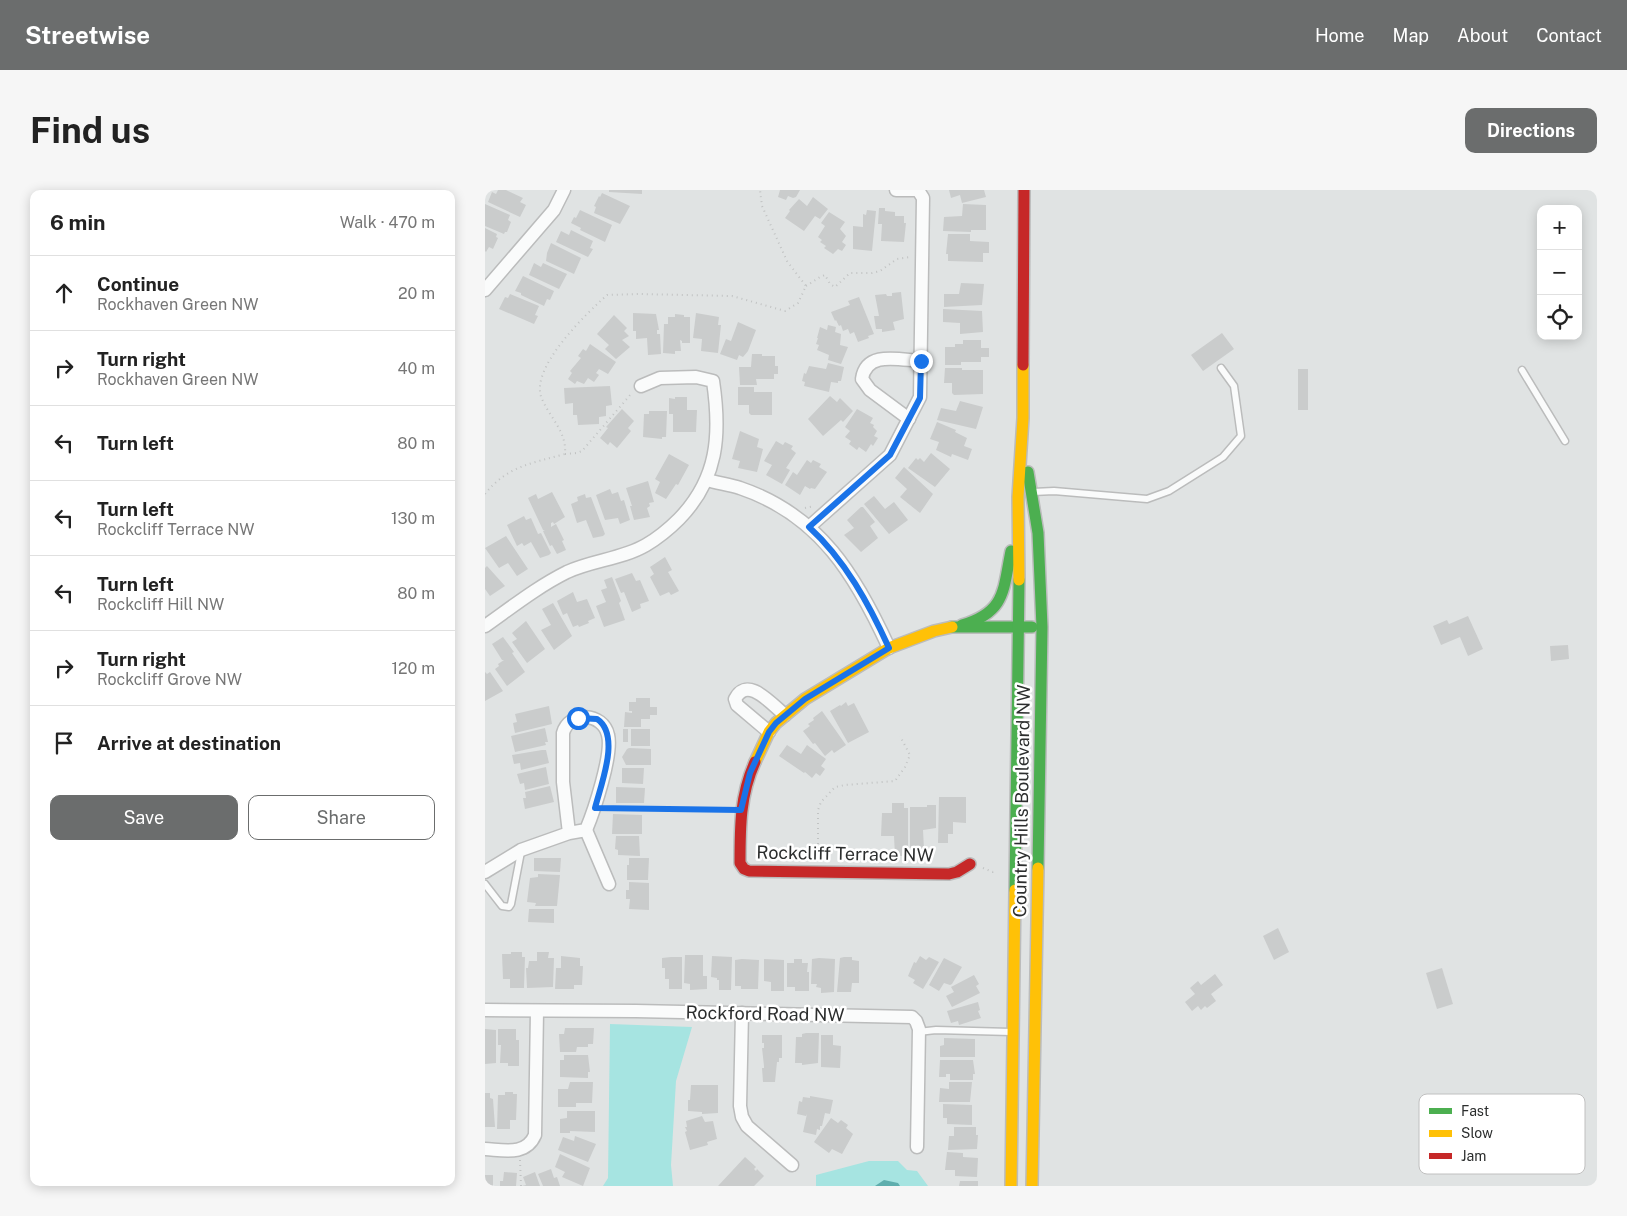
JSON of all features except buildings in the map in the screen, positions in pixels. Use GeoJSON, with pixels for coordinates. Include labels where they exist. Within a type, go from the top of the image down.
{"type":"FeatureCollection","features":[{"type":"Feature","properties":{"kind":"main road","name":"Country Hills Boulevard NW"},"geometry":{"type":"LineString","coordinates":[[1011,1186],[1019,627],[1018,497],[1023,418],[1024,190]]}},
{"type":"Feature","properties":{"kind":"main road","name":"Country Hills Boulevard NW"},"geometry":{"type":"LineString","coordinates":[[1023,418],[1030,492],[1037,533],[1042,627],[1032,1186]]}},
{"type":"Feature","properties":{"kind":"main road"},"geometry":{"type":"LineString","coordinates":[[957,626],[975,621],[995,608],[1005,585],[1018,513]]}},
{"type":"Feature","properties":{"kind":"main road","name":"Rockcliff Terrace NW"},"geometry":{"type":"LineString","coordinates":[[970,864],[957,872],[949,874],[749,871],[744,869],[740,863],[739,855],[741,810],[750,773],[769,732],[785,714],[805,699],[889,648],[934,631],[957,626],[1042,627]]}},
{"type":"Feature","properties":{"kind":"street"},"geometry":{"type":"LineString","coordinates":[[485,290],[554,210],[564,190]]}},
{"type":"Feature","properties":{"kind":"street"},"geometry":{"type":"LineString","coordinates":[[809,527],[890,455],[920,398],[923,198],[918,190],[896,190]]}},
{"type":"Feature","properties":{"kind":"street"},"geometry":{"type":"LineString","coordinates":[[909,419],[870,390],[862,379],[863,370],[869,363],[877,359],[921,361]]}},
{"type":"Feature","properties":{"kind":"street"},"geometry":{"type":"LineString","coordinates":[[485,626],[540,586],[570,571],[627,554],[646,545],[663,534],[690,507],[707,480],[713,462],[716,437],[716,403],[713,381],[696,377],[660,378],[641,386]]}},
{"type":"Feature","properties":{"kind":"street"},"geometry":{"type":"LineString","coordinates":[[707,480],[741,488],[765,499],[792,514],[809,527],[824,541],[851,575],[879,625],[889,648]]}},
{"type":"Feature","properties":{"kind":"street"},"geometry":{"type":"LineString","coordinates":[[769,732],[737,705],[735,698],[739,692],[744,688],[753,690],[785,714]]}},
{"type":"Feature","properties":{"kind":"street"},"geometry":{"type":"LineString","coordinates":[[569,833],[563,782],[563,733],[565,726],[570,722],[583,718],[593,718],[605,726],[609,740],[595,808],[586,830],[609,884]]}},
{"type":"Feature","properties":{"kind":"street"},"geometry":{"type":"LineString","coordinates":[[485,872],[521,850],[569,833],[586,830]]}},
{"type":"Feature","properties":{"kind":"street","name":"Rockford Road NW"},"geometry":{"type":"LineString","coordinates":[[485,1010],[907,1016],[917,1021],[918,1032]]}},
{"type":"Feature","properties":{"kind":"street"},"geometry":{"type":"LineString","coordinates":[[485,1150],[520,1150],[529,1146],[535,1135],[537,1011]]}},
{"type":"Feature","properties":{"kind":"street"},"geometry":{"type":"LineString","coordinates":[[742,1013],[740,1106],[742,1117],[747,1126],[792,1165]]}},
{"type":"Feature","properties":{"kind":"street"},"geometry":{"type":"LineString","coordinates":[[917,1147],[918,1032]]}},
{"type":"Feature","properties":{"kind":"lane"},"geometry":{"type":"LineString","coordinates":[[1018,497],[1030,492],[1054,491],[1147,499],[1169,491],[1223,457],[1241,436],[1234,386],[1221,368]]}},
{"type":"Feature","properties":{"kind":"lane"},"geometry":{"type":"LineString","coordinates":[[1522,370],[1565,441]]}},
{"type":"Feature","properties":{"kind":"lane"},"geometry":{"type":"LineString","coordinates":[[485,884],[502,906],[509,906],[511,904],[521,850]]}},
{"type":"Feature","properties":{"kind":"lane"},"geometry":{"type":"LineString","coordinates":[[918,1032],[936,1030],[1012,1032]]}},
{"type":"Feature","properties":{"kind":"path"},"geometry":{"type":"LineString","coordinates":[[760,190],[762,206],[787,261],[805,286]]}},
{"type":"Feature","properties":{"kind":"path"},"geometry":{"type":"LineString","coordinates":[[565,454],[566,446],[561,430],[541,398],[539,388],[550,360],[562,341],[607,295],[732,296],[785,311],[798,303],[805,286],[820,277],[825,275],[835,287],[850,273],[872,273],[880,271],[897,259],[922,256]]}},
{"type":"Feature","properties":{"kind":"path"},"geometry":{"type":"LineString","coordinates":[[485,494],[496,481],[519,467],[581,451],[625,400],[641,386]]}},
{"type":"Feature","properties":{"kind":"path"},"geometry":{"type":"LineString","coordinates":[[818,871],[818,810],[821,802],[835,787],[895,781],[905,767],[910,755],[900,736]]}},
{"type":"Feature","properties":{"kind":"path"},"geometry":{"type":"LineString","coordinates":[[595,808],[741,810]]}},
{"type":"Feature","properties":{"kind":"path"},"geometry":{"type":"LineString","coordinates":[[520,1150],[521,1186]]}},
{"type":"Feature","properties":{"kind":"shaded area"},"geometry":{"type":"Polygon","coordinates":[[[610,1024],[692,1027],[676,1081],[671,1165],[673,1186],[603,1186],[608,1178],[610,1024]]]}},
{"type":"Feature","properties":{"kind":"shaded area"},"geometry":{"type":"Polygon","coordinates":[[[869,1161],[898,1161],[907,1170],[917,1171],[928,1186],[816,1186],[816,1175],[869,1161]]]}},
{"type":"Feature","properties":{"kind":"shaded area"},"geometry":{"type":"Polygon","coordinates":[[[884,1180],[898,1183],[900,1186],[875,1186],[884,1180]]]}},
{"type":"Feature","properties":{"kind":"traffic: fast"},"geometry":{"type":"LineString","coordinates":[[1028,472],[1038,533],[1042,627],[1038,868]]}},
{"type":"Feature","properties":{"kind":"traffic: fast"},"geometry":{"type":"LineString","coordinates":[[962,625],[976,620],[995,606],[1004,588],[1011,551]]}},
{"type":"Feature","properties":{"kind":"traffic: fast"},"geometry":{"type":"LineString","coordinates":[[1015,890],[1019,580]]}},
{"type":"Feature","properties":{"kind":"traffic: fast"},"geometry":{"type":"LineString","coordinates":[[952,627],[1032,627]]}},
{"type":"Feature","properties":{"kind":"traffic: slow"},"geometry":{"type":"LineString","coordinates":[[1019,580],[1018,497],[1023,418],[1023,365]]}},
{"type":"Feature","properties":{"kind":"traffic: slow"},"geometry":{"type":"LineString","coordinates":[[755,762],[769,732],[776,723],[805,699],[889,648],[934,631],[952,627]]}},
{"type":"Feature","properties":{"kind":"traffic: slow"},"geometry":{"type":"LineString","coordinates":[[1032,1186],[1038,868]]}},
{"type":"Feature","properties":{"kind":"traffic: slow"},"geometry":{"type":"LineString","coordinates":[[1011,1186],[1015,890]]}},
{"type":"Feature","properties":{"kind":"traffic: jam"},"geometry":{"type":"LineString","coordinates":[[1023,365],[1024,190]]}},
{"type":"Feature","properties":{"kind":"traffic: jam"},"geometry":{"type":"LineString","coordinates":[[755,762],[746,787],[742,811],[740,863],[744,869],[749,871],[949,874],[957,872],[970,864]]}},
{"type":"Feature","properties":{"kind":"route"},"geometry":{"type":"LineString","coordinates":[[578,718],[588,717],[597,719],[605,726],[608,734],[607,756],[595,808],[741,810],[750,773],[769,732],[776,723],[805,699],[889,648],[879,625],[851,575],[838,557],[809,527],[890,455],[920,398],[921,361]]}}]}
